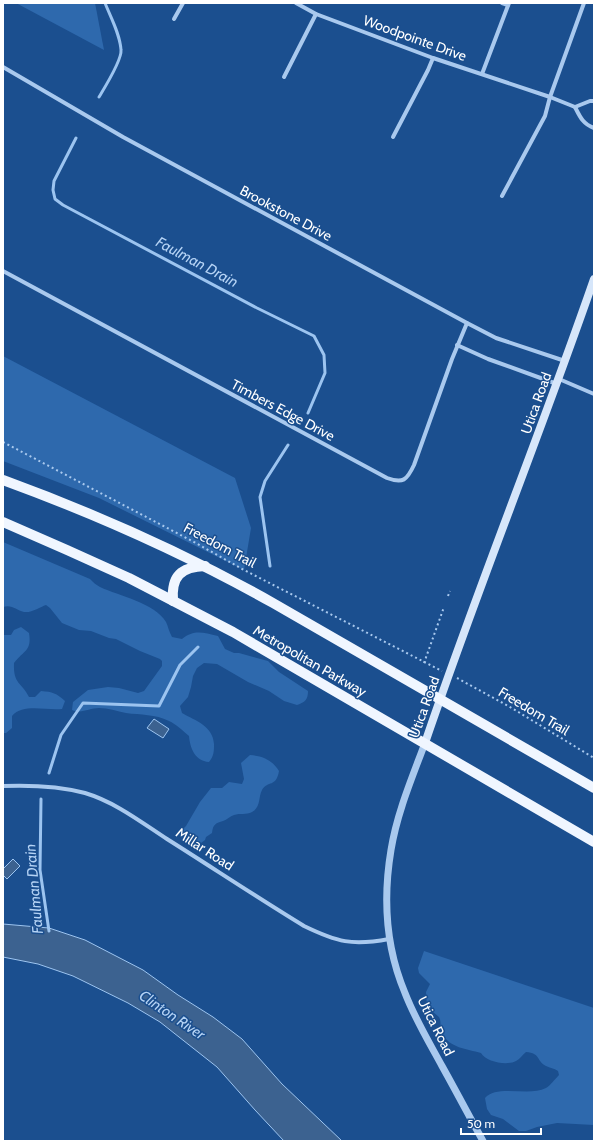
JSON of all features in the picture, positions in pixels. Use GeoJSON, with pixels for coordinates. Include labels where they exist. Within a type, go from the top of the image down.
{"type":"FeatureCollection","features":[{"type":"Feature","properties":{"kind":"main road","name":"Utica Road"},"geometry":{"type":"LineString","coordinates":[[425,743],[558,382],[594,279]]}},
{"type":"Feature","properties":{"kind":"main road"},"geometry":{"type":"LineString","coordinates":[[3,480],[76,507],[123,527],[205,566],[273,603],[594,788]]}},
{"type":"Feature","properties":{"kind":"main road","name":"Metropolitan Parkway"},"geometry":{"type":"LineString","coordinates":[[3,522],[74,552],[173,601],[254,644],[594,842]]}},
{"type":"Feature","properties":{"kind":"main road"},"geometry":{"type":"LineString","coordinates":[[173,601],[173,586],[175,580],[180,574],[193,566],[205,566]]}},
{"type":"Feature","properties":{"kind":"street"},"geometry":{"type":"LineString","coordinates":[[174,19],[183,3]]}},
{"type":"Feature","properties":{"kind":"street","name":"Woodpointe Drive"},"geometry":{"type":"LineString","coordinates":[[296,3],[316,14],[433,58],[550,97],[575,107]]}},
{"type":"Feature","properties":{"kind":"street"},"geometry":{"type":"LineString","coordinates":[[304,8],[307,3]]}},
{"type":"Feature","properties":{"kind":"street"},"geometry":{"type":"LineString","coordinates":[[482,74],[509,4],[502,3]]}},
{"type":"Feature","properties":{"kind":"street"},"geometry":{"type":"LineString","coordinates":[[502,196],[545,116],[550,97],[584,3]]}},
{"type":"Feature","properties":{"kind":"street"},"geometry":{"type":"LineString","coordinates":[[284,77],[316,14]]}},
{"type":"Feature","properties":{"kind":"street"},"geometry":{"type":"LineString","coordinates":[[393,137],[433,58]]}},
{"type":"Feature","properties":{"kind":"street","name":"Brookstone Drive"},"geometry":{"type":"LineString","coordinates":[[3,68],[123,137],[467,323],[496,338],[565,362]]}},
{"type":"Feature","properties":{"kind":"street"},"geometry":{"type":"LineString","coordinates":[[594,101],[590,101],[575,107],[581,119],[587,126],[594,128]]}},
{"type":"Feature","properties":{"kind":"street","name":"Timbers Edge Drive"},"geometry":{"type":"LineString","coordinates":[[3,271],[396,482],[403,481],[409,475],[414,465],[457,345],[467,323]]}},
{"type":"Feature","properties":{"kind":"street"},"geometry":{"type":"LineString","coordinates":[[457,345],[488,359],[594,394]]}},
{"type":"Feature","properties":{"kind":"street","name":"Utica Road"},"geometry":{"type":"LineString","coordinates":[[425,743],[400,814],[391,849],[387,875],[386,900],[390,939],[399,976],[415,1016],[483,1141]]}},
{"type":"Feature","properties":{"kind":"street","name":"Millar Road"},"geometry":{"type":"LineString","coordinates":[[3,786],[44,786],[67,789],[104,800],[141,821],[304,926],[326,937],[338,941],[353,943],[390,939]]}},
{"type":"Feature","properties":{"kind":"path","name":"Freedom Trail"},"geometry":{"type":"LineString","coordinates":[[3,442],[132,509],[244,570],[428,665]]}},
{"type":"Feature","properties":{"kind":"path"},"geometry":{"type":"LineString","coordinates":[[448,596],[450,591]]}},
{"type":"Feature","properties":{"kind":"path"},"geometry":{"type":"LineString","coordinates":[[424,663],[444,607]]}},
{"type":"Feature","properties":{"kind":"path","name":"Freedom Trail"},"geometry":{"type":"LineString","coordinates":[[463,681],[510,707],[594,758]]}},
{"type":"Feature","properties":{"kind":"shaded area"},"geometry":{"type":"Polygon","coordinates":[[[16,3],[95,3],[104,50],[16,3]]]}},
{"type":"Feature","properties":{"kind":"shaded area"},"geometry":{"type":"Polygon","coordinates":[[[3,356],[235,478],[251,528],[244,570],[99,498],[3,461],[3,356]]]}},
{"type":"Feature","properties":{"kind":"shaded area"},"geometry":{"type":"Polygon","coordinates":[[[3,542],[90,579],[100,587],[136,601],[154,610],[161,615],[166,622],[172,637],[182,639],[195,633],[218,636],[225,649],[234,653],[268,661],[279,672],[308,691],[307,699],[297,705],[284,701],[269,691],[248,682],[217,664],[204,663],[197,668],[193,676],[188,697],[180,706],[182,713],[203,725],[211,733],[214,749],[213,756],[209,762],[200,759],[194,753],[189,736],[174,724],[164,719],[102,708],[82,711],[72,710],[73,702],[88,690],[108,687],[138,693],[144,691],[162,666],[162,661],[116,639],[91,631],[79,630],[62,623],[46,605],[27,612],[11,607],[3,607],[3,542]]]}},
{"type":"Feature","properties":{"kind":"shaded area"},"geometry":{"type":"Polygon","coordinates":[[[21,627],[29,633],[30,639],[26,650],[14,663],[15,675],[18,683],[29,697],[35,697],[41,691],[45,691],[54,693],[65,701],[62,709],[36,708],[17,712],[12,716],[12,728],[6,733],[3,733],[3,635],[11,635],[14,630],[21,627]]]}},
{"type":"Feature","properties":{"kind":"shaded area"},"geometry":{"type":"Polygon","coordinates":[[[250,755],[267,759],[279,771],[276,780],[264,787],[262,790],[257,808],[250,813],[234,815],[217,823],[213,828],[212,833],[201,843],[193,840],[188,842],[183,840],[181,837],[183,829],[211,788],[222,788],[229,782],[242,784],[244,779],[241,763],[250,755]]]}},
{"type":"Feature","properties":{"kind":"shaded area"},"geometry":{"type":"Polygon","coordinates":[[[424,951],[594,1008],[594,1125],[557,1123],[526,1131],[519,1131],[503,1119],[491,1115],[487,1109],[485,1098],[490,1094],[505,1091],[531,1091],[546,1088],[559,1075],[558,1071],[543,1064],[534,1054],[531,1053],[526,1052],[517,1060],[502,1063],[492,1061],[487,1059],[481,1053],[459,1047],[449,1042],[442,1033],[439,1017],[427,1007],[426,992],[430,984],[419,973],[418,968],[424,951]]]}},
{"type":"Feature","properties":{"kind":"water"},"geometry":{"type":"Polygon","coordinates":[[[154,719],[169,729],[163,738],[147,728],[154,719]]]}},
{"type":"Feature","properties":{"kind":"water"},"geometry":{"type":"Polygon","coordinates":[[[13,859],[20,866],[7,879],[3,875],[3,869],[13,859]]]}},
{"type":"Feature","properties":{"kind":"water","name":"Clinton River"},"geometry":{"type":"Polygon","coordinates":[[[3,924],[49,928],[85,940],[143,970],[178,995],[213,1017],[242,1039],[282,1084],[342,1141],[284,1141],[217,1067],[160,1022],[128,1003],[73,976],[38,964],[3,957],[3,924]]]}},
{"type":"Feature","properties":{"kind":"waterway","name":"Faulman Drain"},"geometry":{"type":"LineString","coordinates":[[99,97],[116,67],[121,54],[117,32],[105,3]]}},
{"type":"Feature","properties":{"kind":"waterway","name":"Faulman Drain"},"geometry":{"type":"LineString","coordinates":[[76,138],[54,181],[53,190],[55,199],[63,205],[257,308],[314,336],[324,355],[325,373],[308,413]]}},
{"type":"Feature","properties":{"kind":"waterway","name":"Faulman Drain"},"geometry":{"type":"LineString","coordinates":[[270,566],[260,497],[265,481],[288,445]]}},
{"type":"Feature","properties":{"kind":"waterway","name":"Faulman Drain"},"geometry":{"type":"LineString","coordinates":[[49,773],[61,735],[83,703],[159,706],[180,665],[198,647]]}},
{"type":"Feature","properties":{"kind":"waterway","name":"Faulman Drain"},"geometry":{"type":"LineString","coordinates":[[41,799],[40,870],[49,931]]}}]}
